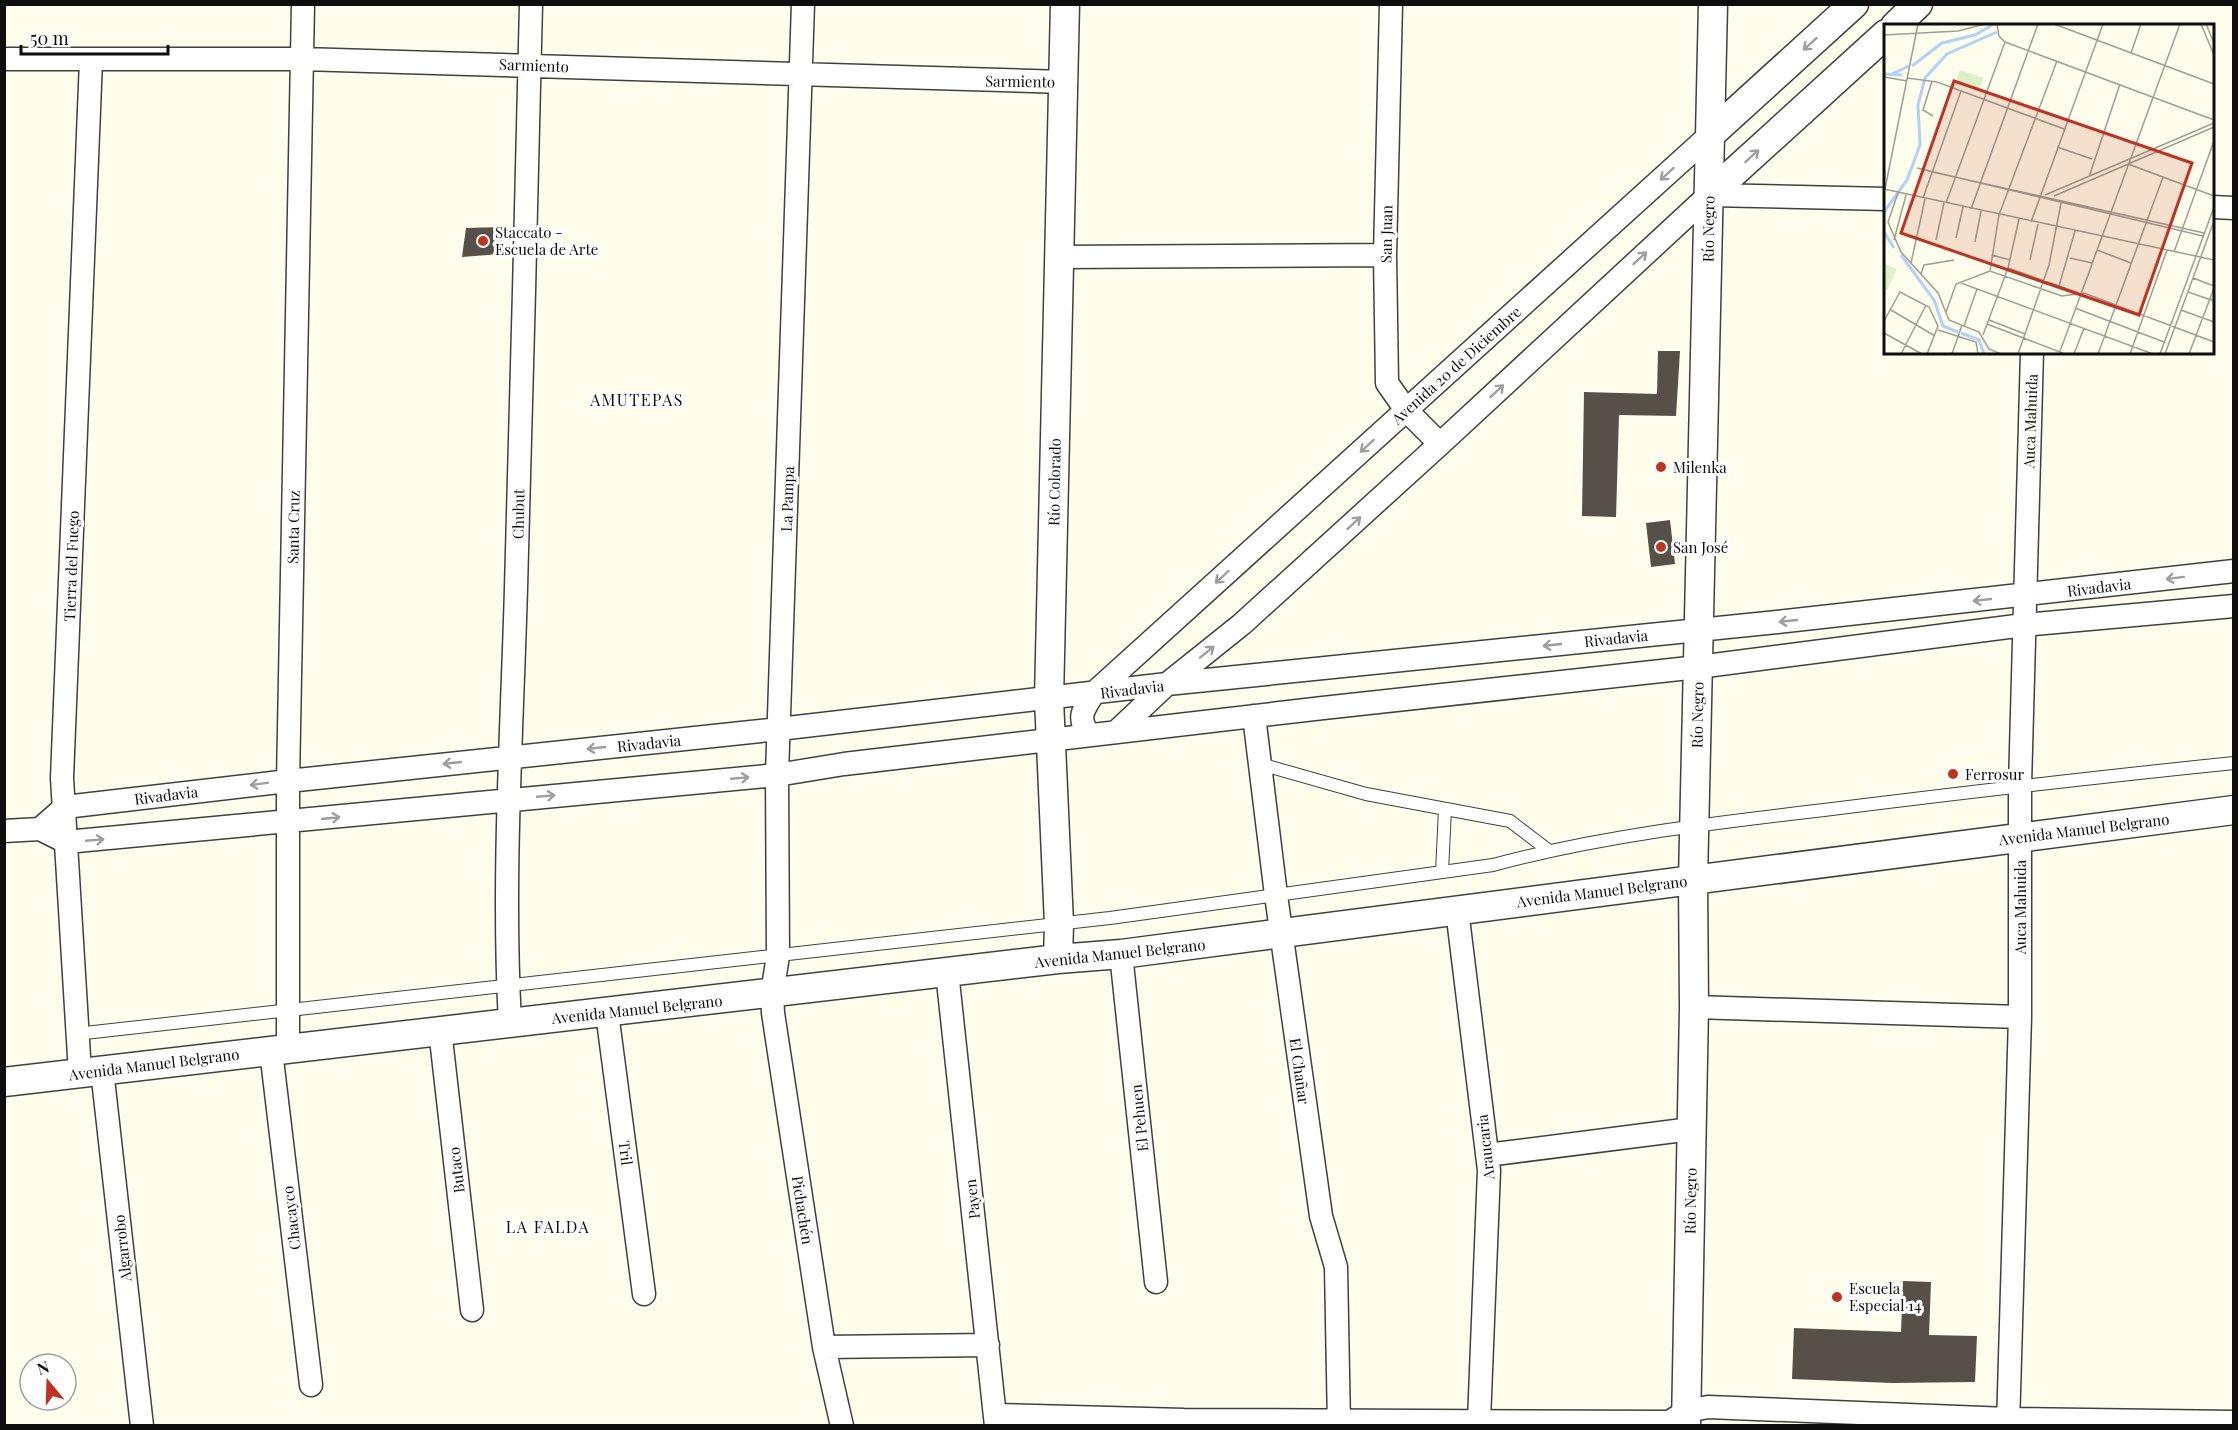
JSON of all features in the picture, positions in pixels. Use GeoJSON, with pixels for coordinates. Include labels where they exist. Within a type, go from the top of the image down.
{"type":"FeatureCollection","features":[{"type":"Feature","properties":{"kind":"street","name":"Santa Cruz"},"geometry":{"type":"LineString","coordinates":[[280,1050],[288,1012],[288,781],[303,4]]}},
{"type":"Feature","properties":{"kind":"street","name":"Chubut"},"geometry":{"type":"LineString","coordinates":[[510,1023],[508,800],[531,4]]}},
{"type":"Feature","properties":{"kind":"street","name":"La Pampa"},"geometry":{"type":"LineString","coordinates":[[772,993],[778,956],[777,775],[802,4]]}},
{"type":"Feature","properties":{"kind":"street","name":"Río Colorado"},"geometry":{"type":"LineString","coordinates":[[1058,959],[1059,924],[1049,699],[1065,4]]}},
{"type":"Feature","properties":{"kind":"street","name":"San Juan"},"geometry":{"type":"LineString","coordinates":[[1391,4],[1385,255],[1387,383],[1406,410],[1440,444]]}},
{"type":"Feature","properties":{"kind":"street","name":"Río Negro"},"geometry":{"type":"LineString","coordinates":[[1677,1421],[1691,1129],[1694,1008],[1694,826],[1713,4]]}},
{"type":"Feature","properties":{"kind":"street","name":"Avenida 20 de Diciembre"},"geometry":{"type":"LineString","coordinates":[[1090,735],[1083,727],[1082,716],[1094,693],[1854,4]]}},
{"type":"Feature","properties":{"kind":"street"},"geometry":{"type":"LineString","coordinates":[[1897,24],[1918,4]]}},
{"type":"Feature","properties":{"kind":"street"},"geometry":{"type":"LineString","coordinates":[[1116,732],[1167,684],[1242,624],[1884,36]]}},
{"type":"Feature","properties":{"kind":"street","name":"Sarmiento"},"geometry":{"type":"LineString","coordinates":[[4,59],[302,59],[529,64],[801,75],[1064,82]]}},
{"type":"Feature","properties":{"kind":"street","name":"Tierra del Fuego"},"geometry":{"type":"LineString","coordinates":[[91,60],[62,778],[76,1034],[91,1071]]}},
{"type":"Feature","properties":{"kind":"street"},"geometry":{"type":"LineString","coordinates":[[1709,195],[1884,199]]}},
{"type":"Feature","properties":{"kind":"street"},"geometry":{"type":"LineString","coordinates":[[2214,207],[2234,208]]}},
{"type":"Feature","properties":{"kind":"street"},"geometry":{"type":"LineString","coordinates":[[1059,257],[1385,255]]}},
{"type":"Feature","properties":{"kind":"street","name":"Auca Mahuida"},"geometry":{"type":"LineString","coordinates":[[2008,1422],[2020,1017],[2020,785],[2032,354]]}},
{"type":"Feature","properties":{"kind":"street","name":"Rivadavia"},"geometry":{"type":"LineString","coordinates":[[65,807],[1049,699],[1167,684],[1699,630],[2234,571]]}},
{"type":"Feature","properties":{"kind":"street","name":"Rivadavia"},"geometry":{"type":"LineString","coordinates":[[66,842],[777,775],[844,764],[1698,667],[2024,625],[2234,606]]}},
{"type":"Feature","properties":{"kind":"street","name":"El Chañar"},"geometry":{"type":"LineString","coordinates":[[1254,716],[1320,1216],[1336,1267],[1339,1423]]}},
{"type":"Feature","properties":{"kind":"street"},"geometry":{"type":"LineString","coordinates":[[40,829],[65,807]]}},
{"type":"Feature","properties":{"kind":"street","name":"Avenida Manuel Belgrano"},"geometry":{"type":"LineString","coordinates":[[4,1082],[1058,959],[1121,954],[2234,810]]}},
{"type":"Feature","properties":{"kind":"street"},"geometry":{"type":"LineString","coordinates":[[4,831],[40,829],[66,842]]}},
{"type":"Feature","properties":{"kind":"street","name":"Araucaria"},"geometry":{"type":"LineString","coordinates":[[1457,910],[1490,1170],[1479,1420]]}},
{"type":"Feature","properties":{"kind":"street","name":"El Pehuen"},"geometry":{"type":"LineString","coordinates":[[1121,954],[1156,1282]]}},
{"type":"Feature","properties":{"kind":"street","name":"Payen"},"geometry":{"type":"LineString","coordinates":[[947,972],[996,1420]]}},
{"type":"Feature","properties":{"kind":"street","name":"Pichachén"},"geometry":{"type":"LineString","coordinates":[[772,993],[773,1013],[824,1347],[842,1425]]}},
{"type":"Feature","properties":{"kind":"street"},"geometry":{"type":"LineString","coordinates":[[1694,1008],[2020,1017]]}},
{"type":"Feature","properties":{"kind":"street","name":"Tril"},"geometry":{"type":"LineString","coordinates":[[607,1012],[644,1294]]}},
{"type":"Feature","properties":{"kind":"street","name":"Butaco"},"geometry":{"type":"LineString","coordinates":[[440,1030],[472,1310]]}},
{"type":"Feature","properties":{"kind":"street","name":"Chacayco"},"geometry":{"type":"LineString","coordinates":[[280,1050],[311,1384]]}},
{"type":"Feature","properties":{"kind":"street","name":"Algarrobo"},"geometry":{"type":"LineString","coordinates":[[91,1071],[142,1425]]}},
{"type":"Feature","properties":{"kind":"street"},"geometry":{"type":"LineString","coordinates":[[1487,1155],[1691,1129]]}},
{"type":"Feature","properties":{"kind":"street"},"geometry":{"type":"LineString","coordinates":[[824,1347],[988,1345]]}},
{"type":"Feature","properties":{"kind":"street"},"geometry":{"type":"LineString","coordinates":[[996,1420],[1339,1423],[1479,1420],[1630,1424],[1677,1421],[1708,1407],[2008,1422],[2234,1422]]}},
{"type":"Feature","properties":{"kind":"lane"},"geometry":{"type":"LineString","coordinates":[[76,1034],[1059,924],[1493,865],[1548,850],[1694,826],[2020,785],[2234,763]]}},
{"type":"Feature","properties":{"kind":"lane"},"geometry":{"type":"LineString","coordinates":[[1260,764],[1366,794],[1510,821],[1548,850]]}},
{"type":"Feature","properties":{"kind":"lane"},"geometry":{"type":"LineString","coordinates":[[1442,872],[1445,809]]}},
{"type":"Feature","properties":{"kind":"building","name":"Staccato - Escuela de Arte"},"geometry":{"type":"Polygon","coordinates":[[[504,227],[500,254],[462,257],[466,228],[504,227]]]}},
{"type":"Feature","properties":{"kind":"building"},"geometry":{"type":"Polygon","coordinates":[[[1658,351],[1680,351],[1676,416],[1619,415],[1616,517],[1582,516],[1584,392],[1657,394],[1658,351]]]}},
{"type":"Feature","properties":{"kind":"building"},"geometry":{"type":"Polygon","coordinates":[[[1670,520],[1675,564],[1651,567],[1646,523],[1670,520]]]}},
{"type":"Feature","properties":{"kind":"building"},"geometry":{"type":"Polygon","coordinates":[[[1903,1281],[1931,1282],[1929,1335],[1977,1336],[1975,1382],[1892,1383],[1792,1379],[1794,1328],[1901,1332],[1903,1281]]]}},
{"type":"Feature","properties":{"kind":"place","name":"Staccato - Escuela de Arte"},"geometry":{"type":"Point","coordinates":[483,241]}},
{"type":"Feature","properties":{"kind":"place","name":"Milenka"},"geometry":{"type":"Point","coordinates":[1661,467]}},
{"type":"Feature","properties":{"kind":"place","name":"San José"},"geometry":{"type":"Point","coordinates":[1661,547]}},
{"type":"Feature","properties":{"kind":"place","name":"Ferrosur"},"geometry":{"type":"Point","coordinates":[1953,774]}},
{"type":"Feature","properties":{"kind":"place","name":"Escuela Especial 14"},"geometry":{"type":"Point","coordinates":[1837,1297]}},
{"type":"Feature","properties":{"kind":"district","name":"AMUTEPAS"},"geometry":{"type":"Point","coordinates":[637,399]}},
{"type":"Feature","properties":{"kind":"district","name":"LA FALDA"},"geometry":{"type":"Point","coordinates":[548,1226]}}]}
